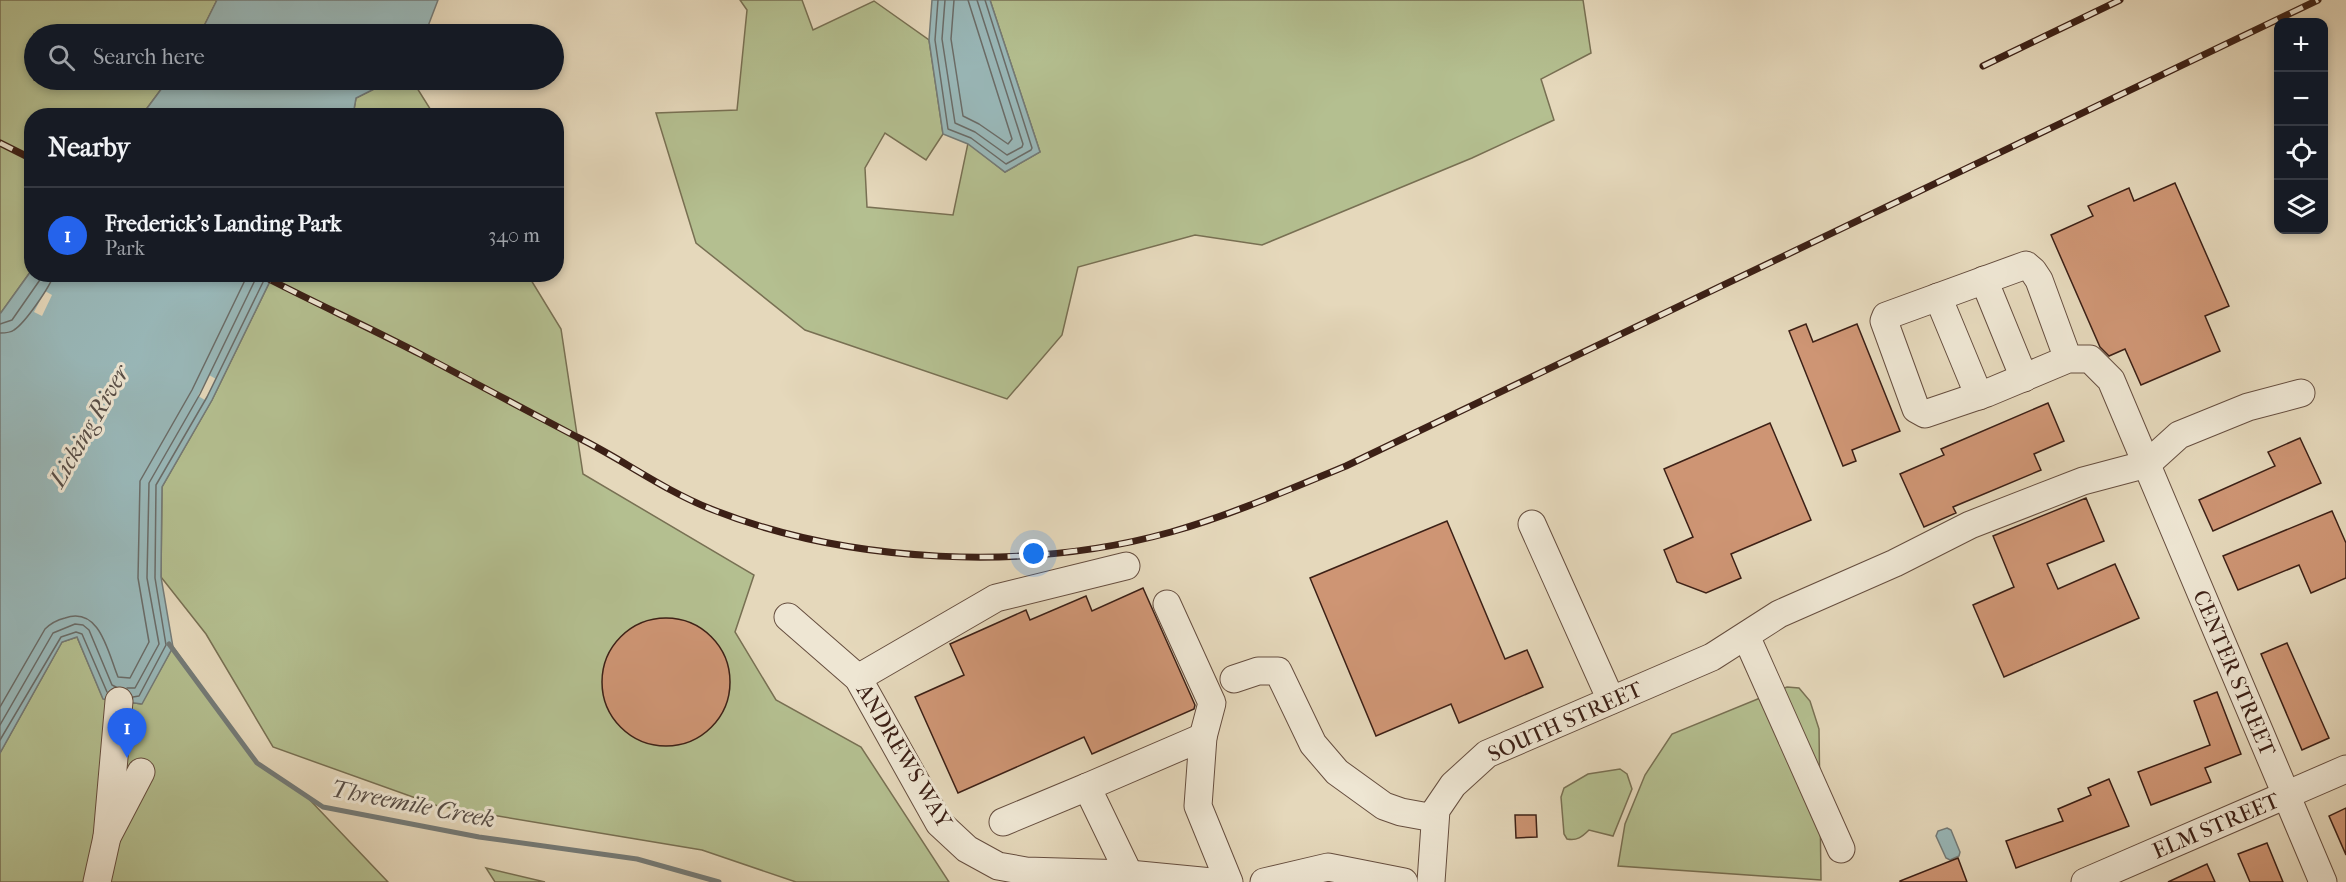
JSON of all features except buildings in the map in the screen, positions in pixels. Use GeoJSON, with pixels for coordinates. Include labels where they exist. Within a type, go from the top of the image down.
{"type":"FeatureCollection","features":[{"type":"Feature","properties":{"kind":"street"},"geometry":{"type":"LineString","coordinates":[[2026,265],[2039,280],[2068,359],[1979,396],[1925,414],[1916,409],[1884,321],[1886,316],[1938,297],[2026,265]]}},
{"type":"Feature","properties":{"kind":"street"},"geometry":{"type":"LineString","coordinates":[[1984,280],[2024,378]]}},
{"type":"Feature","properties":{"kind":"street"},"geometry":{"type":"LineString","coordinates":[[1938,297],[1979,396]]}},
{"type":"Feature","properties":{"kind":"street","name":"CENTER STREET"},"geometry":{"type":"LineString","coordinates":[[2068,359],[2090,359],[2111,380],[2323,882]]}},
{"type":"Feature","properties":{"kind":"street"},"geometry":{"type":"LineString","coordinates":[[2147,464],[2179,435],[2248,407],[2301,393]]}},
{"type":"Feature","properties":{"kind":"street","name":"SOUTH STREET"},"geometry":{"type":"LineString","coordinates":[[1431,882],[1434,818],[1440,803],[1453,785],[1487,754],[1712,657],[1779,614],[1894,563],[1970,525],[2083,481],[2147,464]]}},
{"type":"Feature","properties":{"kind":"street"},"geometry":{"type":"LineString","coordinates":[[1532,524],[1611,700]]}},
{"type":"Feature","properties":{"kind":"street"},"geometry":{"type":"LineString","coordinates":[[858,678],[996,598],[1126,566]]}},
{"type":"Feature","properties":{"kind":"street"},"geometry":{"type":"LineString","coordinates":[[1167,604],[1212,704],[1203,737],[1198,806],[1229,882]]}},
{"type":"Feature","properties":{"kind":"street","name":"ANDREWS WAY"},"geometry":{"type":"LineString","coordinates":[[788,617],[858,678],[939,823],[967,849],[998,866],[1026,871],[1129,874],[1212,882]]}},
{"type":"Feature","properties":{"kind":"street"},"geometry":{"type":"LineString","coordinates":[[1746,636],[1841,849]]}},
{"type":"Feature","properties":{"kind":"street"},"geometry":{"type":"LineString","coordinates":[[1234,679],[1258,671],[1278,671],[1313,744],[1336,772],[1384,806],[1401,812],[1434,818]]}},
{"type":"Feature","properties":{"kind":"street"},"geometry":{"type":"LineString","coordinates":[[97,882],[107,837],[119,701]]}},
{"type":"Feature","properties":{"kind":"street"},"geometry":{"type":"LineString","coordinates":[[1003,822],[1203,737]]}},
{"type":"Feature","properties":{"kind":"street","name":"ELM STREET"},"geometry":{"type":"LineString","coordinates":[[2085,882],[2346,769]]}},
{"type":"Feature","properties":{"kind":"street"},"geometry":{"type":"LineString","coordinates":[[107,837],[141,772]]}},
{"type":"Feature","properties":{"kind":"street"},"geometry":{"type":"LineString","coordinates":[[1087,787],[1129,874]]}},
{"type":"Feature","properties":{"kind":"street"},"geometry":{"type":"LineString","coordinates":[[1264,882],[1328,867],[1404,882]]}},
{"type":"Feature","properties":{"kind":"green space"},"geometry":{"type":"Polygon","coordinates":[[[0,0],[217,0],[205,24],[24,24],[24,90],[161,90],[147,108],[24,108],[24,281],[0,314],[0,0]]]}},
{"type":"Feature","properties":{"kind":"green space"},"geometry":{"type":"Polygon","coordinates":[[[740,0],[802,0],[813,30],[874,1],[929,40],[943,134],[926,160],[885,133],[865,168],[867,207],[953,215],[968,143],[1005,172],[1040,152],[990,0],[1583,0],[1591,53],[1541,79],[1554,120],[1472,158],[1262,245],[1195,235],[1078,267],[1062,335],[1007,399],[805,330],[696,243],[656,113],[737,110],[747,10],[740,0]]]}},
{"type":"Feature","properties":{"kind":"green space"},"geometry":{"type":"Polygon","coordinates":[[[372,90],[418,90],[430,108],[354,108],[356,98],[372,90]]]}},
{"type":"Feature","properties":{"kind":"green space"},"geometry":{"type":"Polygon","coordinates":[[[270,282],[532,282],[561,329],[583,474],[754,575],[735,632],[776,700],[861,747],[949,882],[796,882],[702,850],[438,806],[273,747],[206,634],[161,577],[162,487],[212,400],[270,282]]]}},
{"type":"Feature","properties":{"kind":"green space"},"geometry":{"type":"Polygon","coordinates":[[[77,637],[103,698],[141,704],[173,647],[257,763],[308,798],[388,882],[0,882],[0,753],[62,642],[77,637]]]}},
{"type":"Feature","properties":{"kind":"green space"},"geometry":{"type":"Polygon","coordinates":[[[1787,687],[1799,688],[1810,701],[1819,729],[1821,880],[1618,866],[1625,824],[1645,775],[1672,734],[1787,687]]]}},
{"type":"Feature","properties":{"kind":"green space"},"geometry":{"type":"Polygon","coordinates":[[[1620,769],[1627,774],[1632,789],[1613,836],[1589,830],[1579,838],[1567,839],[1564,834],[1561,797],[1564,788],[1588,774],[1620,769]]]}},
{"type":"Feature","properties":{"kind":"green space"},"geometry":{"type":"Polygon","coordinates":[[[486,868],[545,882],[495,882],[486,868]]]}},
{"type":"Feature","properties":{"kind":"water"},"geometry":{"type":"Polygon","coordinates":[[[217,0],[438,0],[429,24],[205,24],[217,0]]]}},
{"type":"Feature","properties":{"kind":"water"},"geometry":{"type":"Polygon","coordinates":[[[932,0],[990,0],[1040,152],[1005,172],[968,144],[943,134],[929,40],[932,0]]]}},
{"type":"Feature","properties":{"kind":"water"},"geometry":{"type":"Polygon","coordinates":[[[161,90],[372,90],[356,98],[354,108],[147,108],[161,90]]]}},
{"type":"Feature","properties":{"kind":"water","name":"Licking River"},"geometry":{"type":"Polygon","coordinates":[[[24,281],[270,282],[212,400],[162,487],[161,577],[173,647],[142,704],[103,699],[77,637],[62,642],[0,753],[0,314],[24,281]]]}},
{"type":"Feature","properties":{"kind":"water"},"geometry":{"type":"Polygon","coordinates":[[[1947,828],[1951,830],[1960,852],[1959,856],[1950,860],[1946,858],[1936,836],[1938,831],[1947,828]]]}},
{"type":"Feature","properties":{"kind":"pier"},"geometry":{"type":"Polygon","coordinates":[[[45,291],[52,295],[42,316],[34,312],[45,291]]]}},
{"type":"Feature","properties":{"kind":"pier"},"geometry":{"type":"Polygon","coordinates":[[[209,375],[216,379],[205,400],[198,396],[209,375]]]}},
{"type":"Feature","properties":{"kind":"waterway","name":"Threemile Creek"},"geometry":{"type":"LineString","coordinates":[[169,644],[257,763],[323,807],[479,837],[637,859],[719,882]]}},
{"type":"Feature","properties":{"kind":"railway"},"geometry":{"type":"LineString","coordinates":[[1983,66],[2120,0]]}},
{"type":"Feature","properties":{"kind":"railway"},"geometry":{"type":"LineString","coordinates":[[275,282],[422,355],[594,446],[676,493],[711,509],[765,527],[821,541],[879,551],[939,556],[999,557],[1058,553],[1116,545],[1216,518],[1346,466],[2318,0]]}},
{"type":"Feature","properties":{"kind":"railway"},"geometry":{"type":"LineString","coordinates":[[0,143],[24,155]]}},
{"type":"Feature","properties":{"kind":"place","name":"Frederick's Landing Park"},"geometry":{"type":"Point","coordinates":[127,758]}}]}
